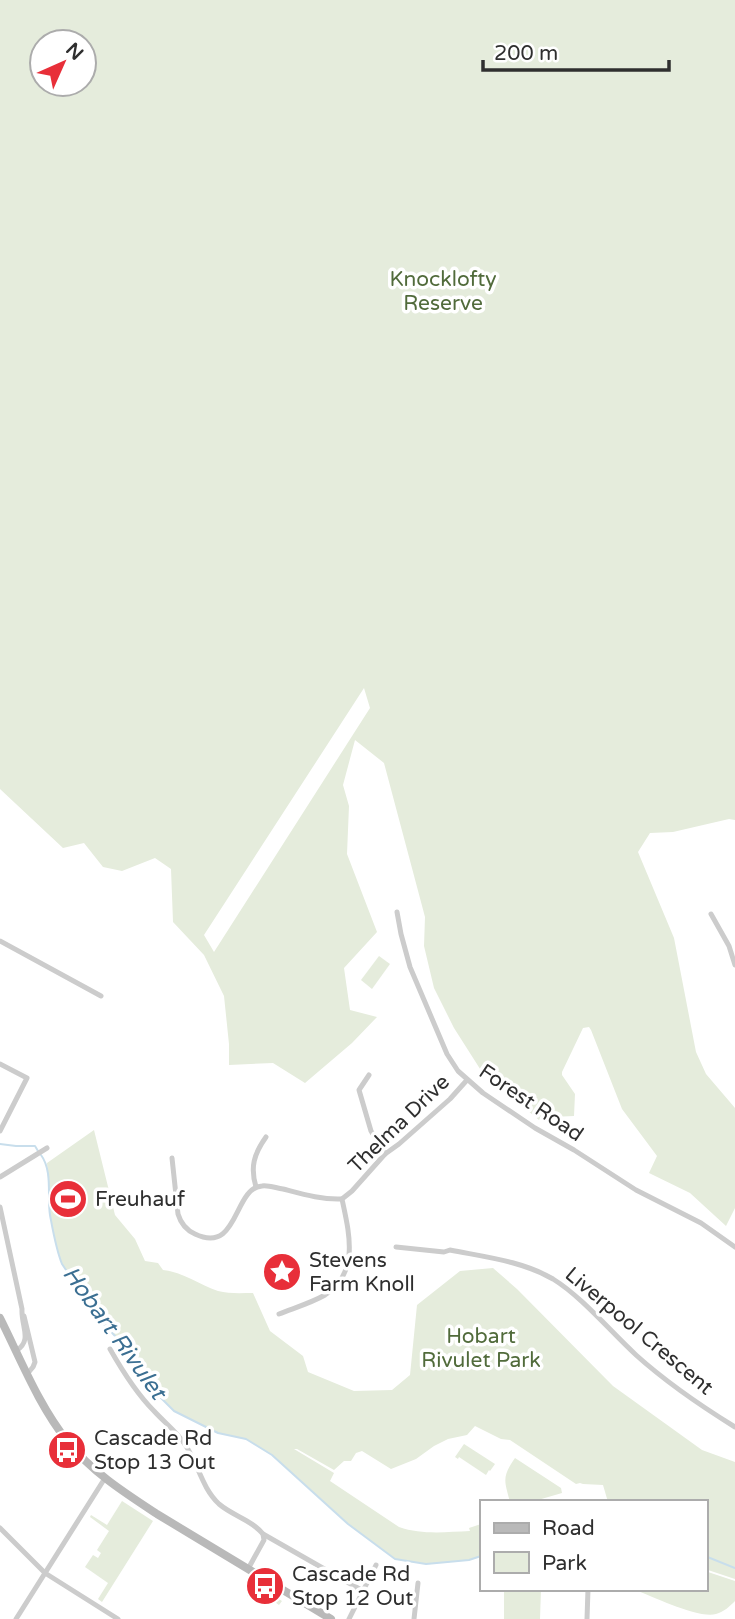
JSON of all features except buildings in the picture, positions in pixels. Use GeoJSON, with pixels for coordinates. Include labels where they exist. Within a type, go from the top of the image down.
{"type":"FeatureCollection","features":[{"type":"Feature","properties":{"kind":"street","name":"Forest Road"},"geometry":{"type":"LineString","coordinates":[[397,912],[410,967],[451,1062],[467,1080],[535,1128],[636,1190],[701,1223],[735,1247]]}},
{"type":"Feature","properties":{"kind":"street"},"geometry":{"type":"LineString","coordinates":[[711,914],[729,946],[735,965]]}},
{"type":"Feature","properties":{"kind":"street"},"geometry":{"type":"LineString","coordinates":[[0,941],[101,996]]}},
{"type":"Feature","properties":{"kind":"street"},"geometry":{"type":"LineString","coordinates":[[0,1064],[27,1078],[0,1131]]}},
{"type":"Feature","properties":{"kind":"street"},"geometry":{"type":"LineString","coordinates":[[369,1075],[359,1090],[371,1131],[385,1154]]}},
{"type":"Feature","properties":{"kind":"street","name":"Thelma Drive"},"geometry":{"type":"LineString","coordinates":[[279,1314],[327,1293],[343,1277],[348,1265],[349,1244],[342,1199],[385,1154],[450,1099],[467,1080]]}},
{"type":"Feature","properties":{"kind":"street"},"geometry":{"type":"LineString","coordinates":[[256,1187],[252,1169],[259,1147],[266,1137]]}},
{"type":"Feature","properties":{"kind":"street"},"geometry":{"type":"LineString","coordinates":[[0,1177],[45,1150]]}},
{"type":"Feature","properties":{"kind":"street"},"geometry":{"type":"LineString","coordinates":[[172,1158],[180,1221],[188,1231],[201,1237],[213,1237],[226,1231],[246,1197],[256,1187],[268,1186],[327,1199],[342,1199]]}},
{"type":"Feature","properties":{"kind":"street"},"geometry":{"type":"LineString","coordinates":[[0,1207],[35,1362],[28,1373]]}},
{"type":"Feature","properties":{"kind":"street","name":"Liverpool Crescent"},"geometry":{"type":"LineString","coordinates":[[396,1247],[444,1252],[450,1250],[508,1261],[554,1280],[638,1357],[735,1427]]}},
{"type":"Feature","properties":{"kind":"street"},"geometry":{"type":"LineString","coordinates":[[16,1351],[24,1346],[26,1340],[22,1309]]}},
{"type":"Feature","properties":{"kind":"street"},"geometry":{"type":"LineString","coordinates":[[0,1318],[47,1412],[78,1453],[105,1478],[157,1514],[331,1619]]}},
{"type":"Feature","properties":{"kind":"street"},"geometry":{"type":"LineString","coordinates":[[110,1349],[139,1395],[185,1443],[208,1492],[219,1504],[256,1526],[263,1534],[363,1591]]}},
{"type":"Feature","properties":{"kind":"street"},"geometry":{"type":"LineString","coordinates":[[16,1619],[105,1478]]}},
{"type":"Feature","properties":{"kind":"street"},"geometry":{"type":"LineString","coordinates":[[0,1528],[45,1573],[118,1619]]}},
{"type":"Feature","properties":{"kind":"street"},"geometry":{"type":"LineString","coordinates":[[248,1569],[264,1540],[263,1534]]}},
{"type":"Feature","properties":{"kind":"street"},"geometry":{"type":"LineString","coordinates":[[349,1619],[376,1565]]}},
{"type":"Feature","properties":{"kind":"street"},"geometry":{"type":"LineString","coordinates":[[414,1619],[418,1583]]}},
{"type":"Feature","properties":{"kind":"street"},"geometry":{"type":"LineString","coordinates":[[587,1619],[588,1591]]}},
{"type":"Feature","properties":{"kind":"green space","name":"Knocklofty Reserve"},"geometry":{"type":"Polygon","coordinates":[[[0,0],[735,0],[735,820],[729,819],[673,832],[650,833],[638,852],[674,938],[696,1052],[706,1074],[735,1108],[735,1208],[726,1226],[690,1193],[649,1173],[657,1156],[622,1109],[589,1027],[583,1028],[562,1072],[575,1094],[574,1116],[552,1117],[543,1112],[539,1120],[482,1072],[454,1028],[434,988],[424,946],[425,917],[384,763],[355,740],[343,785],[349,806],[347,854],[377,932],[344,968],[350,1010],[377,1017],[352,1043],[305,1083],[273,1063],[229,1065],[224,996],[204,955],[173,922],[171,869],[155,858],[122,871],[103,867],[84,843],[63,848],[0,789],[0,0]],[[364,688],[204,935],[214,952],[370,708],[364,688]]]}},
{"type":"Feature","properties":{"kind":"green space"},"geometry":{"type":"Polygon","coordinates":[[[379,956],[390,964],[372,989],[361,980],[379,956]]]}},
{"type":"Feature","properties":{"kind":"green space","name":"Hobart Rivulet Park"},"geometry":{"type":"Polygon","coordinates":[[[94,1130],[115,1215],[135,1239],[145,1261],[158,1263],[163,1270],[177,1273],[218,1291],[253,1293],[270,1331],[303,1356],[308,1372],[354,1391],[392,1390],[410,1375],[417,1305],[460,1271],[493,1268],[613,1386],[702,1450],[735,1462],[735,1579],[707,1570],[707,1500],[607,1500],[603,1485],[576,1484],[510,1440],[501,1439],[475,1426],[467,1435],[448,1439],[416,1459],[391,1469],[362,1451],[334,1470],[294,1449],[334,1473],[330,1481],[399,1527],[443,1532],[470,1531],[469,1528],[480,1524],[480,1556],[426,1564],[395,1559],[348,1524],[272,1455],[246,1439],[218,1433],[167,1405],[99,1319],[62,1264],[50,1215],[47,1163],[94,1130]]]}},
{"type":"Feature","properties":{"kind":"green space"},"geometry":{"type":"Polygon","coordinates":[[[464,1444],[495,1464],[486,1475],[455,1457],[464,1444]]]}},
{"type":"Feature","properties":{"kind":"green space"},"geometry":{"type":"Polygon","coordinates":[[[515,1458],[561,1488],[562,1493],[538,1500],[509,1500],[505,1479],[515,1458]]]}},
{"type":"Feature","properties":{"kind":"green space"},"geometry":{"type":"Polygon","coordinates":[[[122,1501],[153,1521],[102,1602],[98,1599],[108,1583],[85,1567],[93,1555],[98,1558],[101,1553],[97,1550],[109,1531],[90,1517],[91,1515],[107,1525],[122,1501]]]}},
{"type":"Feature","properties":{"kind":"green space"},"geometry":{"type":"Polygon","coordinates":[[[707,1572],[735,1581],[735,1601],[716,1614],[699,1613],[637,1591],[707,1591],[707,1572]]]}},
{"type":"Feature","properties":{"kind":"green space"},"geometry":{"type":"Polygon","coordinates":[[[254,1584],[282,1601],[279,1605],[269,1598],[265,1602],[247,1596],[254,1584]]]}},
{"type":"Feature","properties":{"kind":"green space"},"geometry":{"type":"Polygon","coordinates":[[[504,1591],[541,1591],[540,1619],[504,1619],[504,1591]]]}},
{"type":"Feature","properties":{"kind":"waterway","name":"Hobart Rivulet"},"geometry":{"type":"LineString","coordinates":[[0,1144],[35,1146],[38,1151]]}},
{"type":"Feature","properties":{"kind":"waterway","name":"Hobart Rivulet"},"geometry":{"type":"LineString","coordinates":[[41,1155],[47,1169],[50,1215],[62,1264],[134,1365],[174,1411],[218,1433],[246,1439],[272,1455],[348,1524],[395,1559],[426,1564],[480,1556]]}},
{"type":"Feature","properties":{"kind":"waterway","name":"Hobart Rivulet"},"geometry":{"type":"LineString","coordinates":[[707,1557],[735,1568]]}},
{"type":"Feature","properties":{"kind":"place","name":"Freuhauf"},"geometry":{"type":"Point","coordinates":[68,1199]}},
{"type":"Feature","properties":{"kind":"place","name":"Stevens Farm Knoll"},"geometry":{"type":"Point","coordinates":[282,1272]}},
{"type":"Feature","properties":{"kind":"place","name":"Cascade Rd Stop 13 Out"},"geometry":{"type":"Point","coordinates":[67,1450]}},
{"type":"Feature","properties":{"kind":"place","name":"Cascade Rd Stop 12 Out"},"geometry":{"type":"Point","coordinates":[265,1586]}}]}
